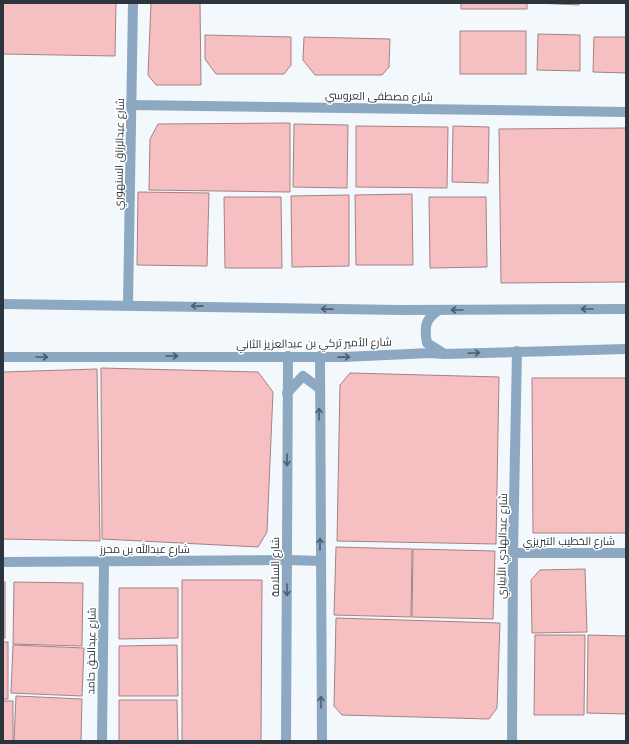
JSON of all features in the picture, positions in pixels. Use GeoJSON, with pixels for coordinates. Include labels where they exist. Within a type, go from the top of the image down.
{"type":"FeatureCollection","features":[{"type":"Feature","properties":{"kind":"street","name":"شارع عبدالرزاق السنهوري"},"geometry":{"type":"LineString","coordinates":[[128,305],[133,3]]}},
{"type":"Feature","properties":{"kind":"street","name":"شارع مصطفى العروسي"},"geometry":{"type":"LineString","coordinates":[[131,105],[626,112]]}},
{"type":"Feature","properties":{"kind":"street"},"geometry":{"type":"LineString","coordinates":[[3,304],[439,310],[626,309]]}},
{"type":"Feature","properties":{"kind":"street"},"geometry":{"type":"LineString","coordinates":[[439,310],[428,319],[425,327],[425,334],[427,342],[444,354]]}},
{"type":"Feature","properties":{"kind":"street","name":"شارع الأمير تركي بن عبدالعزيز الثاني"},"geometry":{"type":"LineString","coordinates":[[3,357],[320,356],[626,349]]}},
{"type":"Feature","properties":{"kind":"street","name":"شارع عبدالهادي الأبياري"},"geometry":{"type":"LineString","coordinates":[[512,741],[513,553],[517,351]]}},
{"type":"Feature","properties":{"kind":"street","name":"شارع السلامة"},"geometry":{"type":"LineString","coordinates":[[286,741],[288,356]]}},
{"type":"Feature","properties":{"kind":"street"},"geometry":{"type":"LineString","coordinates":[[320,356],[322,741]]}},
{"type":"Feature","properties":{"kind":"street"},"geometry":{"type":"LineString","coordinates":[[287,393],[303,376],[319,388]]}},
{"type":"Feature","properties":{"kind":"street","name":"شارع الخطيب التبريزي"},"geometry":{"type":"LineString","coordinates":[[513,553],[626,553]]}},
{"type":"Feature","properties":{"kind":"street","name":"شارع عبدالحق حامد"},"geometry":{"type":"LineString","coordinates":[[102,741],[104,561]]}},
{"type":"Feature","properties":{"kind":"street","name":"شارع عبدالله بن محرز"},"geometry":{"type":"LineString","coordinates":[[3,562],[320,561]]}},
{"type":"Feature","properties":{"kind":"building"},"geometry":{"type":"Polygon","coordinates":[[[3,3],[116,3],[115,56],[3,54],[3,3]]]}},
{"type":"Feature","properties":{"kind":"building"},"geometry":{"type":"Polygon","coordinates":[[[151,3],[200,3],[201,85],[156,85],[148,75],[151,3]]]}},
{"type":"Feature","properties":{"kind":"building"},"geometry":{"type":"Polygon","coordinates":[[[461,3],[527,3],[527,9],[461,9],[461,3]]]}},
{"type":"Feature","properties":{"kind":"building"},"geometry":{"type":"Polygon","coordinates":[[[536,3],[579,3],[579,5],[536,3]]]}},
{"type":"Feature","properties":{"kind":"building"},"geometry":{"type":"Polygon","coordinates":[[[460,31],[526,31],[526,74],[460,74],[460,31]]]}},
{"type":"Feature","properties":{"kind":"building"},"geometry":{"type":"Polygon","coordinates":[[[538,34],[580,35],[580,71],[537,70],[538,34]]]}},
{"type":"Feature","properties":{"kind":"building"},"geometry":{"type":"Polygon","coordinates":[[[205,35],[291,37],[291,65],[284,74],[216,74],[205,59],[205,35]]]}},
{"type":"Feature","properties":{"kind":"building"},"geometry":{"type":"Polygon","coordinates":[[[304,37],[390,39],[389,67],[382,75],[315,75],[303,60],[304,37]]]}},
{"type":"Feature","properties":{"kind":"building"},"geometry":{"type":"Polygon","coordinates":[[[594,37],[626,37],[626,73],[593,72],[594,37]]]}},
{"type":"Feature","properties":{"kind":"building"},"geometry":{"type":"Polygon","coordinates":[[[290,123],[290,192],[149,190],[150,139],[158,124],[290,123]]]}},
{"type":"Feature","properties":{"kind":"building"},"geometry":{"type":"Polygon","coordinates":[[[294,124],[348,125],[347,188],[293,187],[294,124]]]}},
{"type":"Feature","properties":{"kind":"building"},"geometry":{"type":"Polygon","coordinates":[[[356,126],[448,127],[447,188],[356,187],[356,126]]]}},
{"type":"Feature","properties":{"kind":"building"},"geometry":{"type":"Polygon","coordinates":[[[453,126],[489,127],[488,183],[452,182],[453,126]]]}},
{"type":"Feature","properties":{"kind":"building"},"geometry":{"type":"Polygon","coordinates":[[[626,128],[626,282],[501,283],[499,129],[626,128]]]}},
{"type":"Feature","properties":{"kind":"building"},"geometry":{"type":"Polygon","coordinates":[[[138,192],[209,193],[207,266],[137,265],[138,192]]]}},
{"type":"Feature","properties":{"kind":"building"},"geometry":{"type":"Polygon","coordinates":[[[412,194],[413,265],[356,265],[355,195],[412,194]]]}},
{"type":"Feature","properties":{"kind":"building"},"geometry":{"type":"Polygon","coordinates":[[[349,195],[349,266],[292,267],[291,196],[349,195]]]}},
{"type":"Feature","properties":{"kind":"building"},"geometry":{"type":"Polygon","coordinates":[[[224,197],[281,197],[282,268],[225,268],[224,197]]]}},
{"type":"Feature","properties":{"kind":"building"},"geometry":{"type":"Polygon","coordinates":[[[429,197],[486,197],[487,267],[430,268],[429,197]]]}},
{"type":"Feature","properties":{"kind":"building"},"geometry":{"type":"Polygon","coordinates":[[[101,368],[258,372],[273,392],[267,532],[258,547],[102,539],[101,368]]]}},
{"type":"Feature","properties":{"kind":"building"},"geometry":{"type":"Polygon","coordinates":[[[97,369],[100,541],[3,539],[3,372],[97,369]]]}},
{"type":"Feature","properties":{"kind":"building"},"geometry":{"type":"Polygon","coordinates":[[[350,373],[499,377],[496,544],[337,541],[340,385],[350,373]]]}},
{"type":"Feature","properties":{"kind":"building"},"geometry":{"type":"Polygon","coordinates":[[[532,378],[626,378],[626,533],[533,533],[532,378]]]}},
{"type":"Feature","properties":{"kind":"building"},"geometry":{"type":"Polygon","coordinates":[[[336,547],[412,549],[411,617],[334,615],[336,547]]]}},
{"type":"Feature","properties":{"kind":"building"},"geometry":{"type":"Polygon","coordinates":[[[413,549],[495,551],[493,619],[412,617],[413,549]]]}},
{"type":"Feature","properties":{"kind":"building"},"geometry":{"type":"Polygon","coordinates":[[[585,569],[587,632],[532,633],[531,580],[540,570],[585,569]]]}},
{"type":"Feature","properties":{"kind":"building"},"geometry":{"type":"Polygon","coordinates":[[[182,580],[262,580],[261,741],[182,741],[182,580]]]}},
{"type":"Feature","properties":{"kind":"building"},"geometry":{"type":"Polygon","coordinates":[[[3,582],[5,582],[5,638],[3,638],[3,582]]]}},
{"type":"Feature","properties":{"kind":"building"},"geometry":{"type":"Polygon","coordinates":[[[14,582],[83,583],[82,646],[13,644],[14,582]]]}},
{"type":"Feature","properties":{"kind":"building"},"geometry":{"type":"Polygon","coordinates":[[[119,588],[178,588],[178,638],[119,639],[119,588]]]}},
{"type":"Feature","properties":{"kind":"building"},"geometry":{"type":"Polygon","coordinates":[[[336,618],[500,623],[497,708],[489,719],[342,715],[334,706],[336,618]]]}},
{"type":"Feature","properties":{"kind":"building"},"geometry":{"type":"Polygon","coordinates":[[[535,635],[585,635],[584,715],[534,715],[535,635]]]}},
{"type":"Feature","properties":{"kind":"building"},"geometry":{"type":"Polygon","coordinates":[[[588,635],[626,636],[626,714],[587,713],[588,635]]]}},
{"type":"Feature","properties":{"kind":"building"},"geometry":{"type":"Polygon","coordinates":[[[3,642],[8,642],[8,699],[3,699],[3,642]]]}},
{"type":"Feature","properties":{"kind":"building"},"geometry":{"type":"Polygon","coordinates":[[[13,645],[84,648],[82,696],[11,693],[13,645]]]}},
{"type":"Feature","properties":{"kind":"building"},"geometry":{"type":"Polygon","coordinates":[[[177,645],[178,696],[119,696],[119,646],[177,645]]]}},
{"type":"Feature","properties":{"kind":"building"},"geometry":{"type":"Polygon","coordinates":[[[16,696],[82,699],[81,741],[14,741],[16,696]]]}},
{"type":"Feature","properties":{"kind":"building"},"geometry":{"type":"Polygon","coordinates":[[[119,700],[177,700],[178,741],[119,741],[119,700]]]}},
{"type":"Feature","properties":{"kind":"building"},"geometry":{"type":"Polygon","coordinates":[[[3,701],[13,701],[13,741],[3,741],[3,701]]]}}]}
